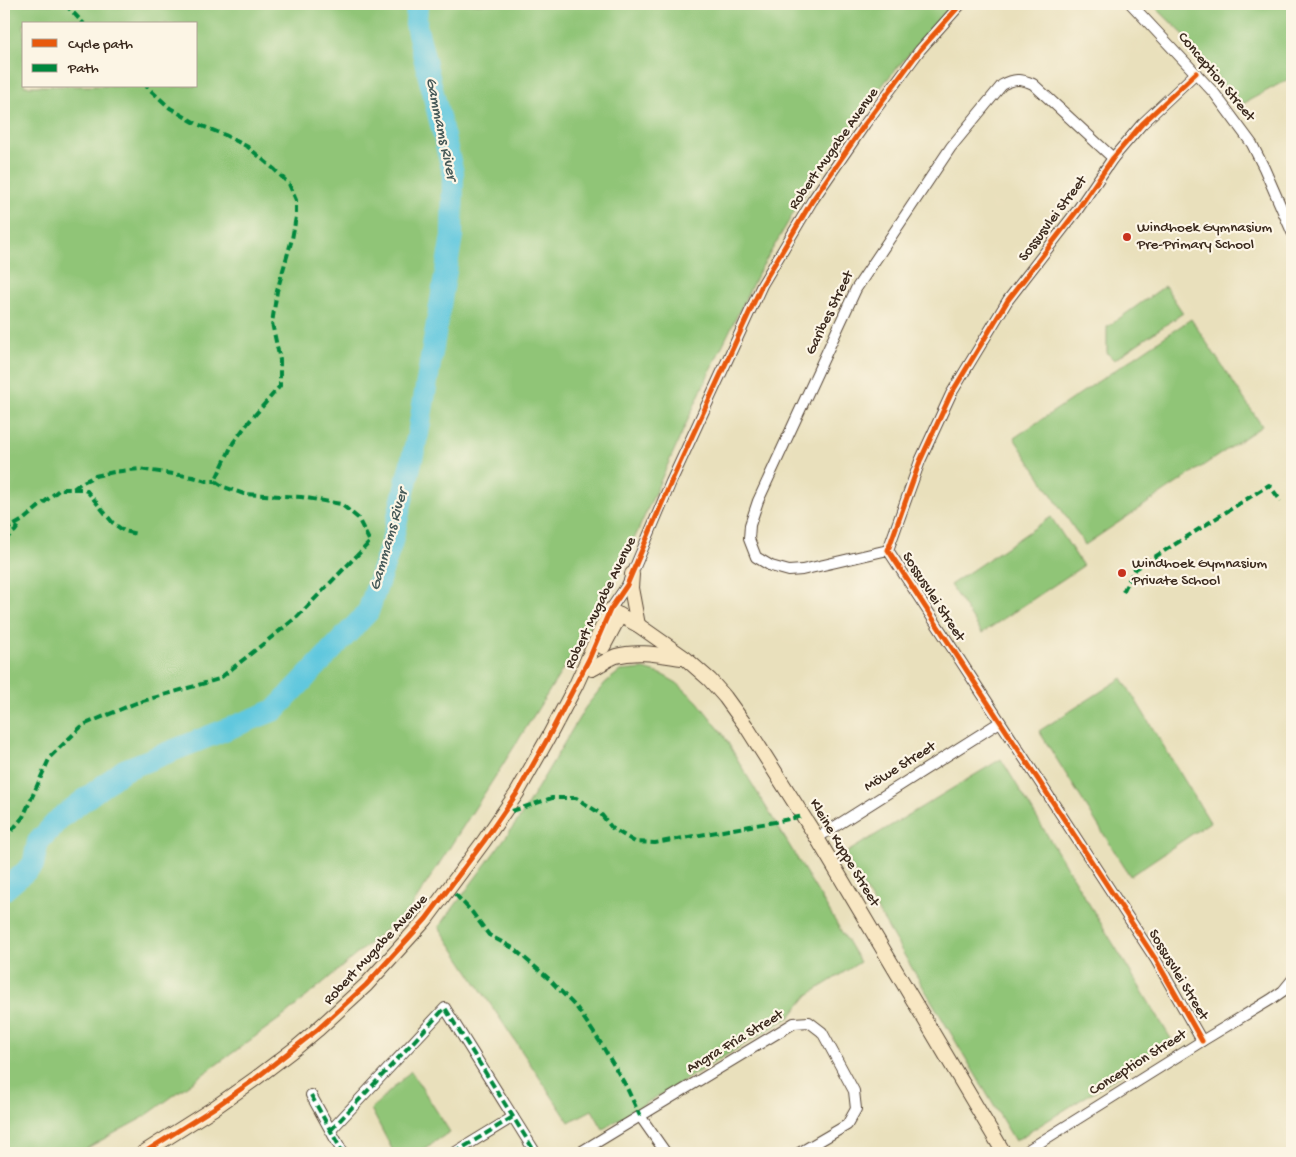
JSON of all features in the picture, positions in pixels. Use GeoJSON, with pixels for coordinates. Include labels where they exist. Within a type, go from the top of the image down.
{"type":"FeatureCollection","features":[{"type":"Feature","properties":{"kind":"street","name":"Robert Mugabe Avenue"},"geometry":{"type":"LineString","coordinates":[[159,1153],[233,1104],[282,1067],[371,990],[436,918],[475,867],[502,828],[560,731],[592,669],[678,465],[762,284],[812,201],[865,124],[920,50],[961,4]]}},
{"type":"Feature","properties":{"kind":"street","name":"Conception Street"},"geometry":{"type":"LineString","coordinates":[[1131,4],[1215,94],[1252,144],[1292,232]]}},
{"type":"Feature","properties":{"kind":"street","name":"Sossusvlei Street"},"geometry":{"type":"LineString","coordinates":[[1196,73],[1142,124],[1113,158],[1076,212],[1008,300],[951,394],[920,461],[888,550],[1156,960],[1202,1041]]}},
{"type":"Feature","properties":{"kind":"street","name":"Garibes Street"},"geometry":{"type":"LineString","coordinates":[[888,550],[802,570],[789,571],[771,566],[756,557],[749,538],[750,525],[758,501],[856,289],[951,147],[1002,85],[1012,80],[1023,80],[1033,84],[1113,158]]}},
{"type":"Feature","properties":{"kind":"street"},"geometry":{"type":"LineString","coordinates":[[629,580],[638,625]]}},
{"type":"Feature","properties":{"kind":"street","name":"Robert Mugabe Avenue"},"geometry":{"type":"LineString","coordinates":[[143,1153],[214,1108],[297,1047],[366,985],[426,919],[484,841],[516,793],[548,738],[615,612]]}},
{"type":"Feature","properties":{"kind":"street","name":"Kleine Kuppe Street"},"geometry":{"type":"LineString","coordinates":[[615,612],[638,625],[685,658],[710,680],[746,726],[817,838],[1004,1153]]}},
{"type":"Feature","properties":{"kind":"street"},"geometry":{"type":"LineString","coordinates":[[592,669],[615,656],[631,654],[649,653],[685,658]]}},
{"type":"Feature","properties":{"kind":"street","name":"Möwe Street"},"geometry":{"type":"LineString","coordinates":[[817,838],[1000,722]]}},
{"type":"Feature","properties":{"kind":"street","name":"Conception Street"},"geometry":{"type":"LineString","coordinates":[[1023,1153],[1276,996],[1292,980]]}},
{"type":"Feature","properties":{"kind":"street"},"geometry":{"type":"LineString","coordinates":[[330,1130],[444,1008],[535,1152]]}},
{"type":"Feature","properties":{"kind":"street","name":"Angra Fria Street"},"geometry":{"type":"LineString","coordinates":[[579,1153],[794,1023],[809,1022],[822,1032],[845,1074],[854,1091],[856,1109],[847,1125],[799,1153]]}},
{"type":"Feature","properties":{"kind":"street"},"geometry":{"type":"LineString","coordinates":[[311,1095],[344,1153]]}},
{"type":"Feature","properties":{"kind":"street"},"geometry":{"type":"LineString","coordinates":[[459,1152],[513,1116]]}},
{"type":"Feature","properties":{"kind":"street"},"geometry":{"type":"LineString","coordinates":[[640,1116],[666,1153]]}},
{"type":"Feature","properties":{"kind":"green space"},"geometry":{"type":"Polygon","coordinates":[[[4,4],[952,4],[885,82],[807,190],[756,277],[709,373],[618,575],[584,639],[410,909],[285,1015],[144,1117],[78,1153],[4,1153],[4,4]]]}},
{"type":"Feature","properties":{"kind":"green space"},"geometry":{"type":"Polygon","coordinates":[[[1152,4],[1292,4],[1292,77],[1239,106],[1184,35],[1152,4]]]}},
{"type":"Feature","properties":{"kind":"green space"},"geometry":{"type":"Polygon","coordinates":[[[1165,286],[1183,313],[1114,360],[1107,353],[1107,327],[1165,286]]]}},
{"type":"Feature","properties":{"kind":"green space"},"geometry":{"type":"Polygon","coordinates":[[[1191,319],[1262,426],[1085,545],[1014,438],[1191,319]]]}},
{"type":"Feature","properties":{"kind":"green space"},"geometry":{"type":"Polygon","coordinates":[[[1051,517],[1083,566],[982,633],[950,585],[1051,517]]]}},
{"type":"Feature","properties":{"kind":"green space"},"geometry":{"type":"Polygon","coordinates":[[[644,669],[661,674],[677,683],[697,701],[723,734],[860,962],[808,995],[790,1017],[603,1129],[592,1110],[569,1122],[439,927],[519,819],[585,708],[605,683],[620,671],[644,669]]]}},
{"type":"Feature","properties":{"kind":"green space"},"geometry":{"type":"Polygon","coordinates":[[[1122,678],[1210,822],[1130,876],[1039,731],[1122,678]]]}},
{"type":"Feature","properties":{"kind":"green space"},"geometry":{"type":"Polygon","coordinates":[[[1001,759],[1173,1042],[1015,1141],[844,854],[1001,759]]]}},
{"type":"Feature","properties":{"kind":"green space"},"geometry":{"type":"Polygon","coordinates":[[[411,1071],[450,1132],[417,1153],[394,1153],[371,1109],[411,1071]]]}},
{"type":"Feature","properties":{"kind":"waterway","name":"Gammams River"},"geometry":{"type":"LineString","coordinates":[[4,890],[33,865],[38,842],[60,818],[124,770],[275,710],[368,612],[391,545],[418,434],[452,236],[453,173],[416,25],[417,4]]}},
{"type":"Feature","properties":{"kind":"marked path"},"geometry":{"type":"LineString","coordinates":[[65,4],[82,22]]}},
{"type":"Feature","properties":{"kind":"marked path"},"geometry":{"type":"LineString","coordinates":[[4,840],[23,817],[50,757],[83,725],[136,703],[219,679],[297,617],[370,542],[358,518],[341,504],[301,497],[244,494],[224,487],[215,481],[233,443],[280,386],[280,360],[272,323],[277,291],[292,239],[296,217],[296,200],[289,184],[248,147],[197,124],[170,108],[148,88]]}},
{"type":"Feature","properties":{"kind":"marked path"},"geometry":{"type":"LineString","coordinates":[[4,531],[23,520],[60,489],[73,489],[95,476],[139,469],[215,481]]}},
{"type":"Feature","properties":{"kind":"marked path"},"geometry":{"type":"LineString","coordinates":[[1123,592],[1134,570],[1269,485],[1281,501]]}},
{"type":"Feature","properties":{"kind":"marked path"},"geometry":{"type":"LineString","coordinates":[[73,489],[87,491],[113,523],[124,531],[137,534]]}},
{"type":"Feature","properties":{"kind":"marked path"},"geometry":{"type":"LineString","coordinates":[[4,540],[20,524]]}},
{"type":"Feature","properties":{"kind":"marked path"},"geometry":{"type":"LineString","coordinates":[[512,811],[552,798],[576,798],[601,814],[612,828],[635,842],[655,843],[803,816]]}},
{"type":"Feature","properties":{"kind":"marked path"},"geometry":{"type":"LineString","coordinates":[[455,894],[472,912],[489,935],[513,948],[548,978],[577,1008],[626,1086],[640,1116]]}},
{"type":"Feature","properties":{"kind":"marked path"},"geometry":{"type":"LineString","coordinates":[[331,1130],[445,1008],[535,1152]]}},
{"type":"Feature","properties":{"kind":"marked path"},"geometry":{"type":"LineString","coordinates":[[311,1095],[343,1153]]}},
{"type":"Feature","properties":{"kind":"marked path"},"geometry":{"type":"LineString","coordinates":[[454,1153],[513,1117]]}},
{"type":"Feature","properties":{"kind":"cycle path"},"geometry":{"type":"LineString","coordinates":[[143,1153],[214,1108],[255,1079],[317,1030],[366,985],[426,919],[484,841],[517,793],[548,738],[589,659],[610,610],[627,585],[671,482],[762,285],[812,201],[865,124],[920,50],[961,4]]}},
{"type":"Feature","properties":{"kind":"cycle path"},"geometry":{"type":"LineString","coordinates":[[1196,73],[1142,124],[1113,158],[1076,212],[1008,300],[951,394],[920,461],[888,550],[1156,960],[1202,1041]]}},
{"type":"Feature","properties":{"kind":"place","name":"Windhoek Gymnasium Pre-Primary School"},"geometry":{"type":"Point","coordinates":[1127,237]}},
{"type":"Feature","properties":{"kind":"place","name":"Windhoek Gymnasium Private School"},"geometry":{"type":"Point","coordinates":[1122,573]}}]}
